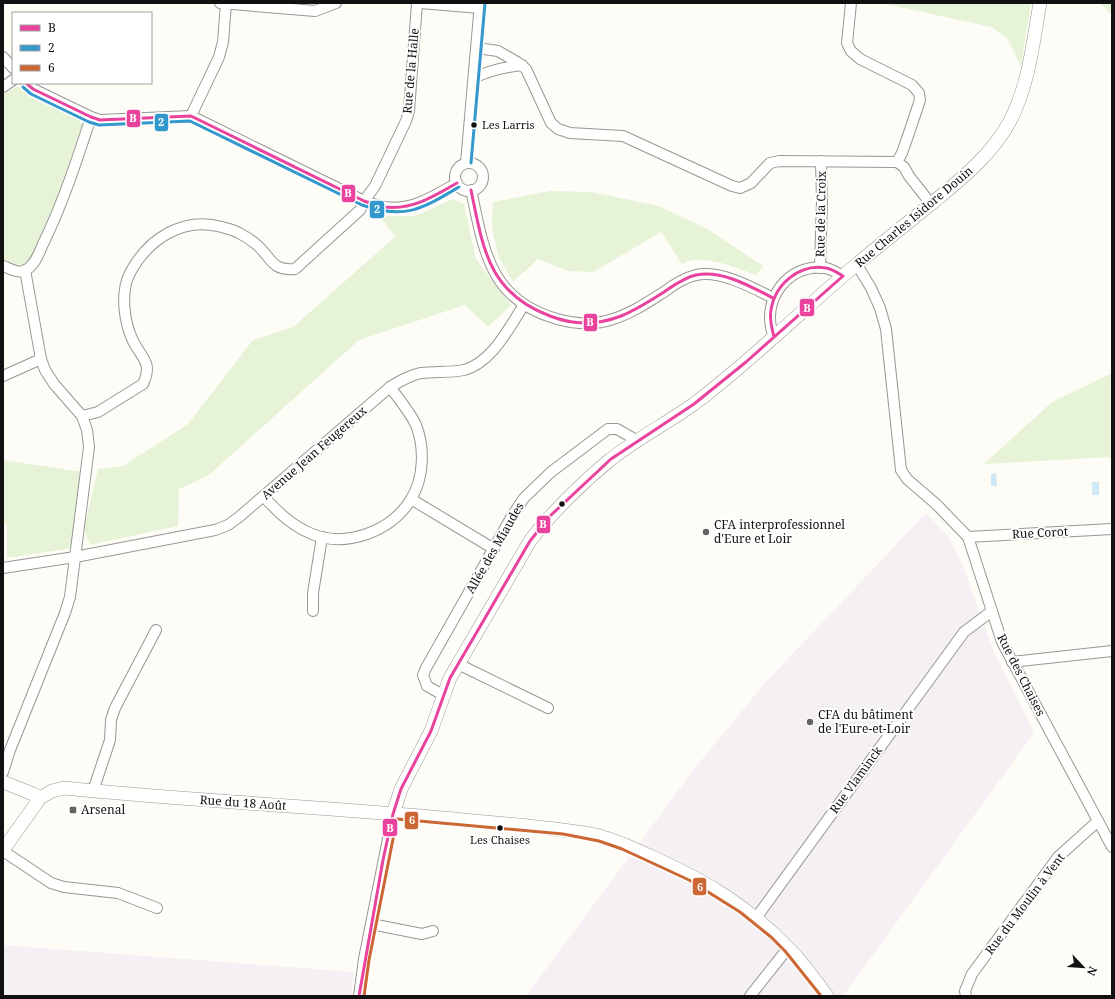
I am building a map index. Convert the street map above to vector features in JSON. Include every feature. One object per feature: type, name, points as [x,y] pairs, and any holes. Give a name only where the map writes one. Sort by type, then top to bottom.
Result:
[{"type":"street","points":[[220,3],[315,11],[336,3]]},
{"type":"street","points":[[191,116],[219,57],[223,42],[226,3]]},
{"type":"street","name":"Rue de la Halle","points":[[82,416],[98,412],[143,384],[146,378],[148,370],[146,361],[133,341],[125,318],[124,297],[129,275],[140,257],[156,240],[172,230],[192,225],[214,225],[237,231],[257,245],[274,264],[285,270],[295,269],[360,210],[364,201],[375,186],[406,121],[409,111],[417,3]]},
{"type":"street","points":[[420,3],[480,5],[466,163]]},
{"type":"street","points":[[851,3],[847,43],[851,51],[860,59],[912,85],[919,93],[920,100],[914,120],[897,162]]},
{"type":"street","name":"Rue Charles Isidore Douin","points":[[393,814],[401,789],[431,731],[450,678],[530,541],[542,525],[583,484],[611,459],[694,404],[774,337],[843,276],[969,173],[992,148],[1009,123],[1019,102],[1027,78],[1040,3]]},
{"type":"street","points":[[476,48],[498,51],[522,65],[526,69],[551,124],[558,129],[570,133],[623,136],[732,186],[740,188],[751,183],[770,163],[776,161],[821,160],[897,162],[904,167],[909,176],[931,204]]},
{"type":"street","points":[[3,57],[12,67]]},
{"type":"street","points":[[474,78],[486,72],[506,66],[522,65]]},
{"type":"street","points":[[3,87],[12,81]]},
{"type":"street","points":[[27,84],[33,89],[100,120],[191,116],[364,201],[386,207],[411,206],[429,200],[457,183]]},
{"type":"street","points":[[3,266],[18,272],[31,266],[50,231],[63,200],[91,117]]},
{"type":"street","name":"Rue de la Croix","points":[[820,268],[822,200],[821,160]]},
{"type":"street","points":[[466,163],[470,163],[478,167],[482,174],[481,183],[475,189],[463,189],[457,183],[456,171],[459,167],[466,163]]},
{"type":"street","points":[[470,190],[481,240],[492,270],[505,289],[524,305],[543,315],[566,322],[588,324],[613,320],[640,307],[676,284],[696,275],[715,275],[736,281],[773,298]]},
{"type":"street","name":"Rue des Chaises","points":[[857,265],[871,288],[880,308],[886,329],[901,470],[905,476],[968,538],[1002,642],[1112,847]]},
{"type":"street","points":[[774,337],[770,327],[770,314],[773,298],[782,285],[795,274],[820,268],[833,270],[843,276]]},
{"type":"street","points":[[3,772],[10,750],[70,597],[88,447],[87,430],[82,416],[54,384],[45,370],[41,359],[25,270]]},
{"type":"street","name":"Avenue Jean Feugereux","points":[[3,568],[75,557],[215,530],[228,525],[264,496],[390,387],[404,379],[421,373],[464,370],[475,365],[488,355],[524,305]]},
{"type":"street","points":[[3,376],[41,359]]},
{"type":"street","points":[[264,496],[281,514],[298,528],[322,537],[342,539],[375,531],[390,522],[402,511],[411,499],[417,487],[421,471],[422,455],[416,425],[390,387]]},
{"type":"street","name":"Allée des Miaudes","points":[[443,695],[427,686],[423,675],[512,516],[529,493],[551,472],[608,429],[617,429],[638,442]]},
{"type":"street","points":[[411,499],[494,549]]},
{"type":"street","name":"Rue Corot","points":[[968,538],[1112,529]]},
{"type":"street","points":[[313,611],[313,593],[322,537]]},
{"type":"street","name":"Rue Vlaminck","points":[[756,918],[964,632],[992,611]]},
{"type":"street","points":[[93,791],[94,782],[110,740],[111,720],[115,708],[156,630]]},
{"type":"street","points":[[1012,662],[1112,651]]},
{"type":"street","points":[[458,664],[548,708]]},
{"type":"street","points":[[3,782],[40,798],[3,850],[51,883],[64,888],[118,893],[157,908]]},
{"type":"street","name":"Rue du 18 Août","points":[[40,798],[52,791],[64,788],[156,797],[393,814],[549,828],[591,834],[606,838],[684,871],[737,903],[756,918],[788,948],[805,967],[827,996]]},
{"type":"street","points":[[359,996],[371,924],[393,814]]},
{"type":"street","name":"Rue du Moulin à Vent","points":[[966,996],[964,991],[972,974],[1053,863],[1098,821]]},
{"type":"street","points":[[371,924],[432,935]]},
{"type":"street","points":[[750,996],[788,948]]},
{"type":"shaded area","points":[[926,513],[947,535],[955,549],[963,566],[992,647],[1034,733],[843,996],[526,996],[695,768],[765,683]]},
{"type":"shaded area","points":[[3,945],[354,972],[351,996],[3,996]]},
{"type":"green space","points":[[881,3],[1031,3],[1021,66],[1007,38],[991,27]]},
{"type":"green space","points":[[1100,3],[1112,3],[1112,15]]},
{"type":"green space","points":[[18,86],[28,95],[78,116],[82,126],[59,194],[28,262],[17,266],[3,260],[3,94]]},
{"type":"green space","points":[[550,191],[591,192],[659,206],[709,230],[763,266],[756,275],[729,265],[709,260],[690,261],[682,264],[661,232],[593,272],[568,271],[538,259],[513,282],[498,256],[492,226],[493,202]]},
{"type":"green space","points":[[453,199],[464,204],[476,259],[511,305],[488,327],[465,305],[359,340],[209,475],[179,489],[178,526],[90,545],[84,529],[98,469],[123,466],[188,424],[253,340],[293,327],[395,237],[380,216],[415,216]]},
{"type":"green space","points":[[1112,373],[1112,457],[984,464],[1052,402]]},
{"type":"green space","points":[[3,460],[82,472],[73,548],[7,558],[7,525],[3,521]]},
{"type":"water","points":[[996,473],[997,486],[991,486],[991,474]]},
{"type":"water","points":[[1092,482],[1099,482],[1099,495],[1092,495]]},
{"type":"transit line","name":"2","points":[[471,163],[485,3]]},
{"type":"transit line","name":"B","points":[[27,84],[33,89],[100,120],[191,116],[364,201],[382,207],[395,207],[414,204],[432,197],[457,183]]},
{"type":"transit line","name":"2","points":[[23,87],[31,94],[89,122],[99,125],[190,121],[362,205],[390,212],[413,210],[434,201],[459,187]]},
{"type":"transit line","name":"B","points":[[471,190],[485,249],[492,266],[501,281],[513,295],[529,306],[550,316],[568,321],[586,323],[612,319],[627,314],[691,276],[706,274],[736,280],[773,298]]},
{"type":"transit line","name":"B","points":[[359,996],[383,860],[393,814],[401,789],[431,731],[450,678],[530,541],[550,516],[611,459],[694,404],[746,362],[843,276],[835,271],[816,267],[798,272],[790,277],[783,284],[773,301],[770,317],[774,337]]},
{"type":"transit line","name":"6","points":[[364,996],[369,960],[397,819],[563,834],[599,841],[622,849],[689,880],[740,912],[771,937],[785,951],[821,996]]},
{"type":"place","name":"Les Larris","points":[[474,125]]},
{"type":"place","name":"CFA interprofessionnel d'Eure et Loir","points":[[706,532]]},
{"type":"place","name":"CFA du bâtiment de l'Eure-et-Loir","points":[[810,722]]},
{"type":"place","name":"Arsenal","points":[[73,810]]},
{"type":"place","name":"Les Chaises","points":[[500,828]]}]
